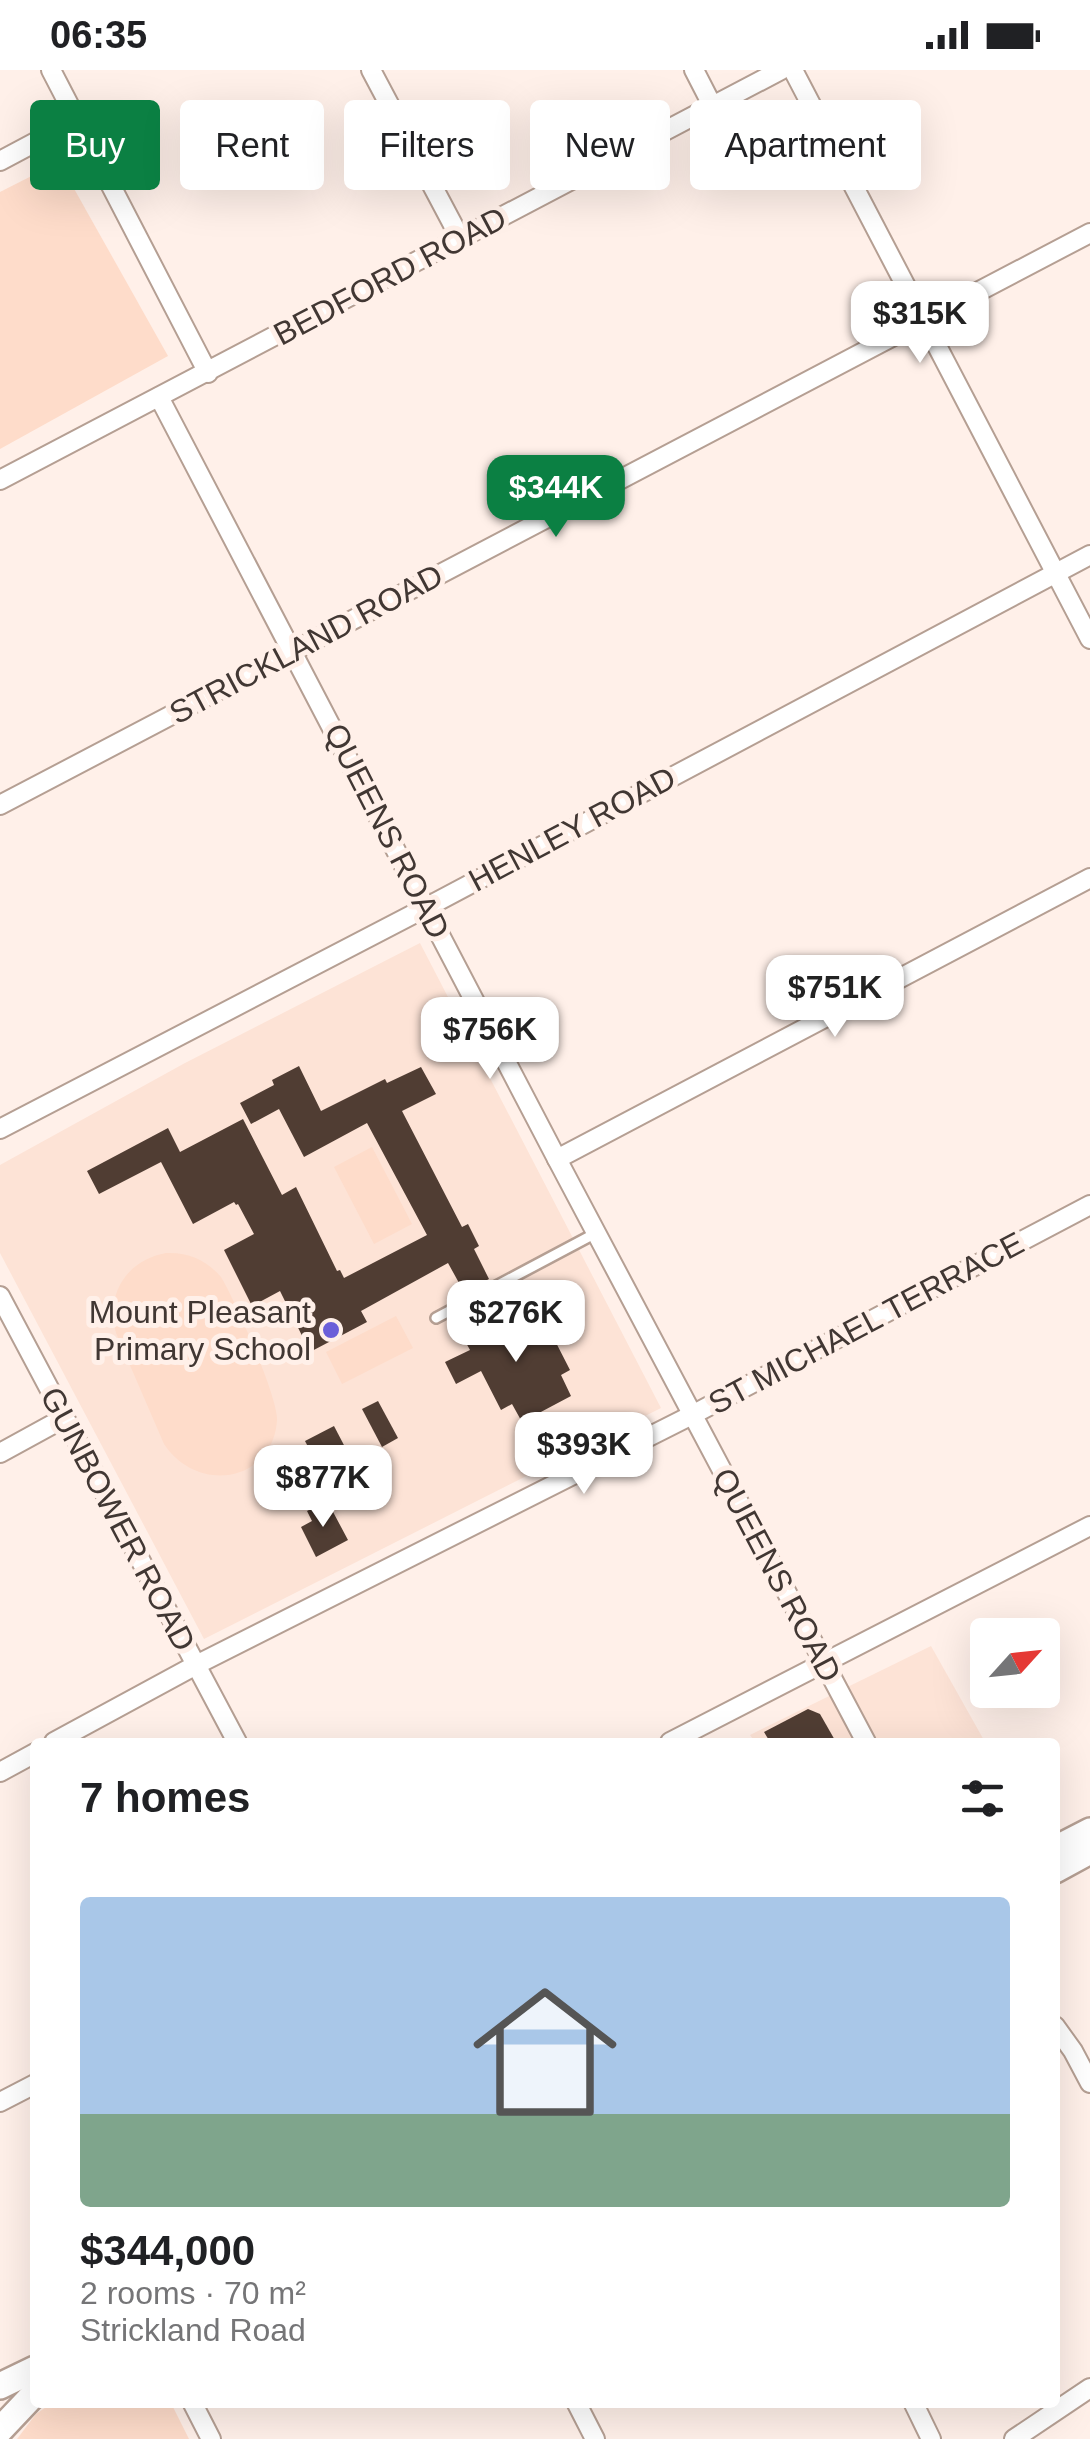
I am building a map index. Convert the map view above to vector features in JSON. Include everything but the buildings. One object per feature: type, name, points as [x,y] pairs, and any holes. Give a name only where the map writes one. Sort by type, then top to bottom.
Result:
[{"type":"main road","points":[[1060,1856],[1090,1831]]},
{"type":"main road","points":[[1060,1857],[1090,1851]]},
{"type":"main road","points":[[0,2386],[30,2371]]},
{"type":"main road","points":[[0,2430],[30,2398]]},
{"type":"street","points":[[51,70],[67,100]]},
{"type":"street","points":[[371,70],[460,238]]},
{"type":"street","points":[[694,70],[709,100]]},
{"type":"street","name":"BEDFORD ROAD","points":[[722,100],[780,70]]},
{"type":"street","points":[[793,70],[1090,639]]},
{"type":"street","name":"BEDFORD ROAD","points":[[0,480],[690,117]]},
{"type":"street","points":[[0,160],[30,144]]},
{"type":"street","points":[[113,190],[208,373]]},
{"type":"street","name":"STRICKLAND ROAD","points":[[0,805],[1090,233]]},
{"type":"street","name":"QUEENS ROAD","points":[[159,397],[864,1738]]},
{"type":"street","name":"HENLEY ROAD","points":[[0,1129],[1090,555]]},
{"type":"street","points":[[557,1159],[1090,878]]},
{"type":"street","name":"ST MICHAEL TERRACE","points":[[61,1738],[196,1665],[692,1415],[1090,1204]]},
{"type":"street","name":"GUNBOWER ROAD","points":[[0,1296],[235,1738]]},
{"type":"street","points":[[0,1452],[64,1418]]},
{"type":"street","points":[[678,1738],[1090,1526]]},
{"type":"street","points":[[0,1772],[30,1756]]},
{"type":"street","points":[[1060,2033],[1090,2083]]},
{"type":"street","points":[[0,2102],[30,2087]]},
{"type":"street","points":[[1014,2439],[1090,2388]]},
{"type":"street","points":[[195,2408],[211,2439]]},
{"type":"street","points":[[579,2408],[595,2439]]},
{"type":"street","points":[[916,2408],[932,2439]]},
{"type":"lane","points":[[436,1318],[596,1233]]},
{"type":"shaded area","points":[[30,177],[30,190],[75,190],[168,356],[0,449],[0,192]]},
{"type":"shaded area","name":"Mount Pleasant Primary School","points":[[420,943],[661,1408],[204,1639],[0,1253],[0,1165],[185,1063]]},
{"type":"shaded area","points":[[372,1147],[412,1224],[374,1244],[334,1167]]},
{"type":"shaded area","points":[[166,1253],[196,1258],[221,1277],[264,1371],[276,1409],[272,1442],[262,1458],[231,1475],[195,1470],[178,1460],[164,1444],[116,1333],[114,1305],[122,1281],[140,1263]]},
{"type":"shaded area","points":[[396,1316],[413,1348],[342,1384],[326,1352]]},
{"type":"shaded area","points":[[931,1646],[983,1738],[752,1738],[750,1735]]},
{"type":"shaded area","points":[[45,2408],[174,2408],[189,2439],[17,2439]]},
{"type":"place","name":"Mount Pleasant Primary School","points":[[331,1330]]}]
